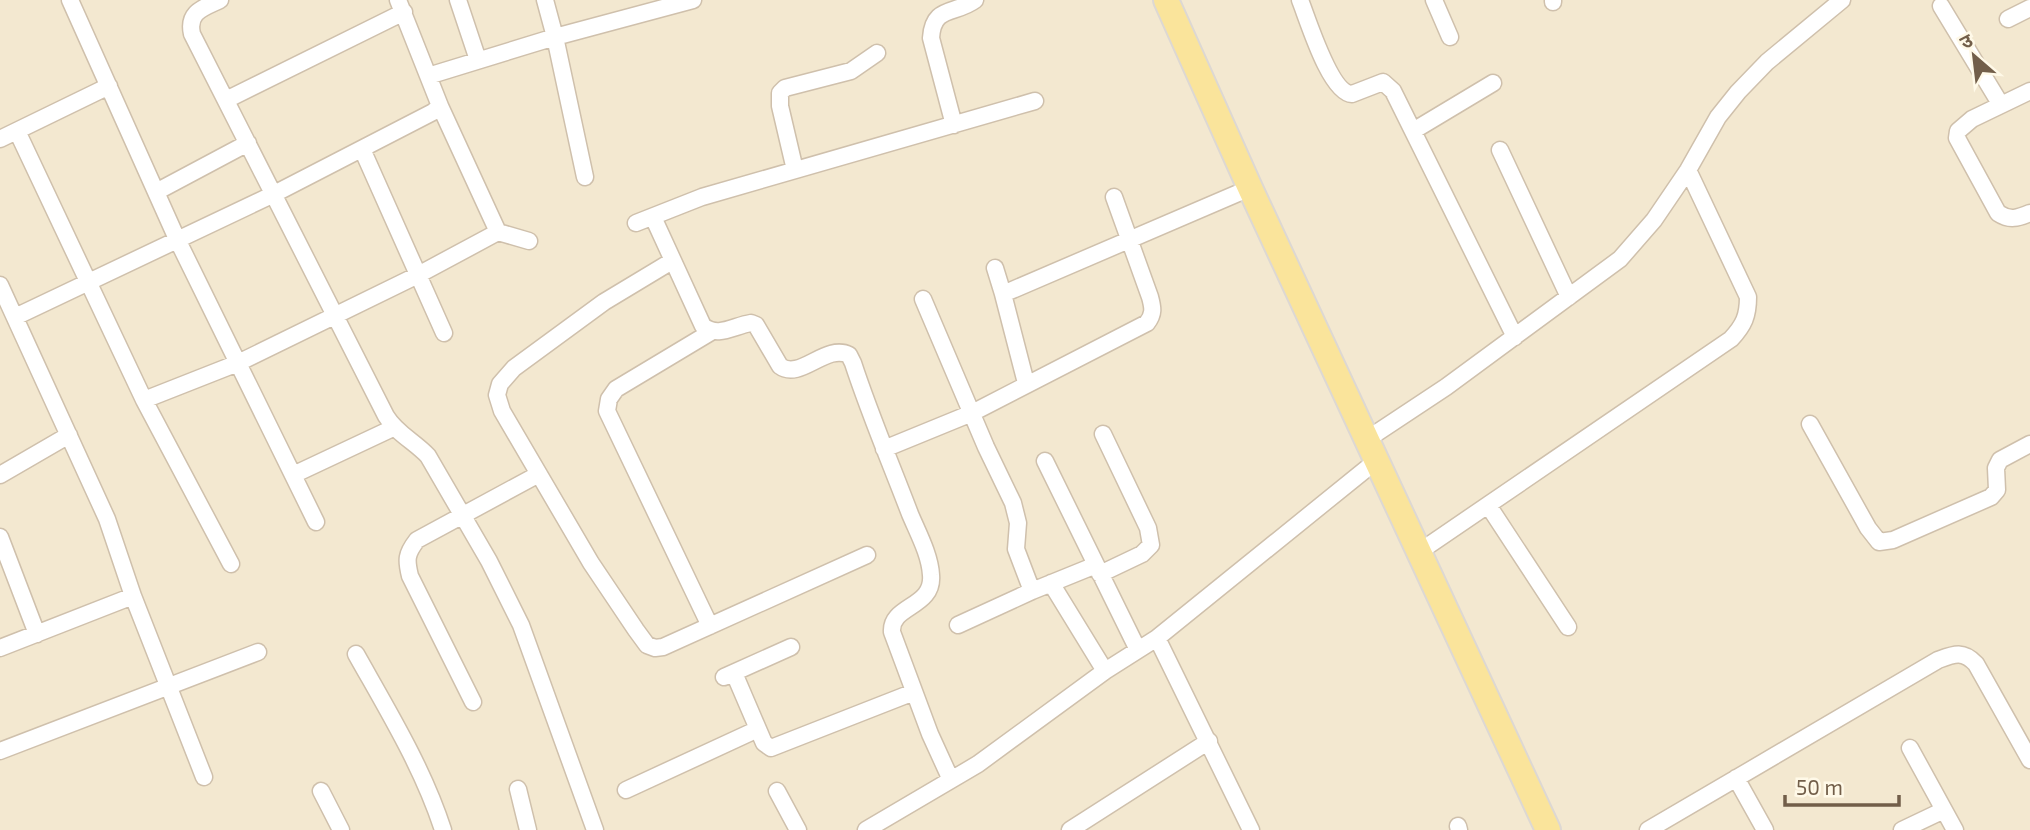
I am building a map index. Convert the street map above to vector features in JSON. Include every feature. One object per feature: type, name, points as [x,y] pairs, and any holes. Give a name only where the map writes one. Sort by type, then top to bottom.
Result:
[{"type":"main road","points":[[1168,1],[1250,188],[1548,830]]},
{"type":"street","points":[[70,0],[177,239],[316,522]]},
{"type":"street","points":[[219,0],[198,10],[190,25],[334,316],[393,428],[428,456],[489,561],[520,625],[595,830]]},
{"type":"street","points":[[458,0],[478,60]]},
{"type":"street","points":[[545,0],[585,177]]},
{"type":"street","points":[[428,76],[658,5],[693,0]]},
{"type":"street","points":[[954,125],[931,38],[932,25],[939,15],[975,0]]},
{"type":"street","points":[[1300,0],[1327,67],[1338,86],[1347,94],[1352,94],[1383,82],[1393,91],[1515,337]]},
{"type":"street","points":[[1434,0],[1450,37]]},
{"type":"street","points":[[867,830],[978,764],[1105,671],[1157,638],[1446,387],[1620,258],[1654,220],[1688,170],[1718,117],[1738,92],[1767,62],[1842,0]]},
{"type":"street","points":[[226,100],[401,6],[440,106],[498,232]]},
{"type":"street","points":[[1941,6],[2001,105]]},
{"type":"street","points":[[2008,19],[2030,8]]},
{"type":"street","points":[[795,170],[780,93],[785,88],[851,71],[877,53]]},
{"type":"street","points":[[1413,131],[1493,83]]},
{"type":"street","points":[[0,139],[108,86]]},
{"type":"street","points":[[2030,91],[1962,125],[1957,138],[1960,148],[1998,213],[2006,218],[2017,218],[2030,213]]},
{"type":"street","points":[[636,223],[702,197],[1035,101]]},
{"type":"street","points":[[15,317],[274,194],[426,117],[440,106]]},
{"type":"street","points":[[17,131],[144,400],[231,564]]},
{"type":"street","points":[[156,192],[248,143]]},
{"type":"street","points":[[362,149],[444,333]]},
{"type":"street","points":[[1500,150],[1569,297]]},
{"type":"street","points":[[1419,552],[1731,339],[1742,328],[1748,314],[1748,297],[1688,170]]},
{"type":"street","points":[[1003,294],[1250,188]]},
{"type":"street","points":[[884,449],[972,413],[1147,323],[1152,317],[1150,297],[1114,197]]},
{"type":"street","points":[[653,217],[703,326],[711,332],[718,333],[751,323],[785,370],[793,370],[835,352],[849,355],[931,575],[931,586],[925,597],[896,616],[892,623],[892,632],[930,734],[951,780]]},
{"type":"street","points":[[144,400],[238,363],[418,275],[498,232],[529,241]]},
{"type":"street","points":[[672,261],[604,303],[514,368],[500,384],[497,395],[502,411],[591,563],[647,645],[655,648],[663,647],[867,555]]},
{"type":"street","points":[[995,268],[1026,383]]},
{"type":"street","points":[[0,285],[107,519],[133,596],[204,777]]},
{"type":"street","points":[[923,299],[1013,503],[1018,523],[1016,549],[1032,591]]},
{"type":"street","points":[[710,626],[607,411],[609,399],[616,389],[711,332]]},
{"type":"street","points":[[1810,424],[1868,528],[1879,542],[1893,540],[1991,497],[1997,490],[1996,468],[2000,460],[2030,444]]},
{"type":"street","points":[[293,475],[393,428]]},
{"type":"street","points":[[958,625],[1051,583],[1142,554],[1151,545],[1148,528],[1103,434]]},
{"type":"street","points":[[0,475],[69,435]]},
{"type":"street","points":[[1045,461],[1138,650]]},
{"type":"street","points":[[473,702],[410,576],[406,559],[409,550],[418,540],[539,474]]},
{"type":"street","points":[[1488,505],[1567,627]]},
{"type":"street","points":[[0,537],[37,634]]},
{"type":"street","points":[[1051,583],[1105,671]]},
{"type":"street","points":[[0,648],[133,596]]},
{"type":"street","points":[[1157,638],[1209,741],[1249,829]]},
{"type":"street","points":[[791,647],[729,675],[764,743],[771,748],[914,692]]},
{"type":"street","points":[[0,751],[258,652]]},
{"type":"street","points":[[1648,830],[1937,660],[1961,653],[1969,656],[1984,674],[2030,760]]},
{"type":"street","points":[[356,654],[415,761],[443,830]]},
{"type":"street","points":[[626,790],[758,729]]},
{"type":"street","points":[[1070,830],[1209,741]]},
{"type":"street","points":[[1910,748],[1955,830]]},
{"type":"street","points":[[1736,778],[1765,830]]},
{"type":"street","points":[[518,789],[528,830]]},
{"type":"street","points":[[321,791],[341,830]]},
{"type":"street","points":[[777,791],[798,830]]},
{"type":"street","points":[[1902,830],[1944,810]]},
{"type":"shaded area","points":[[0,0],[2030,0],[2030,830],[0,830]]}]
